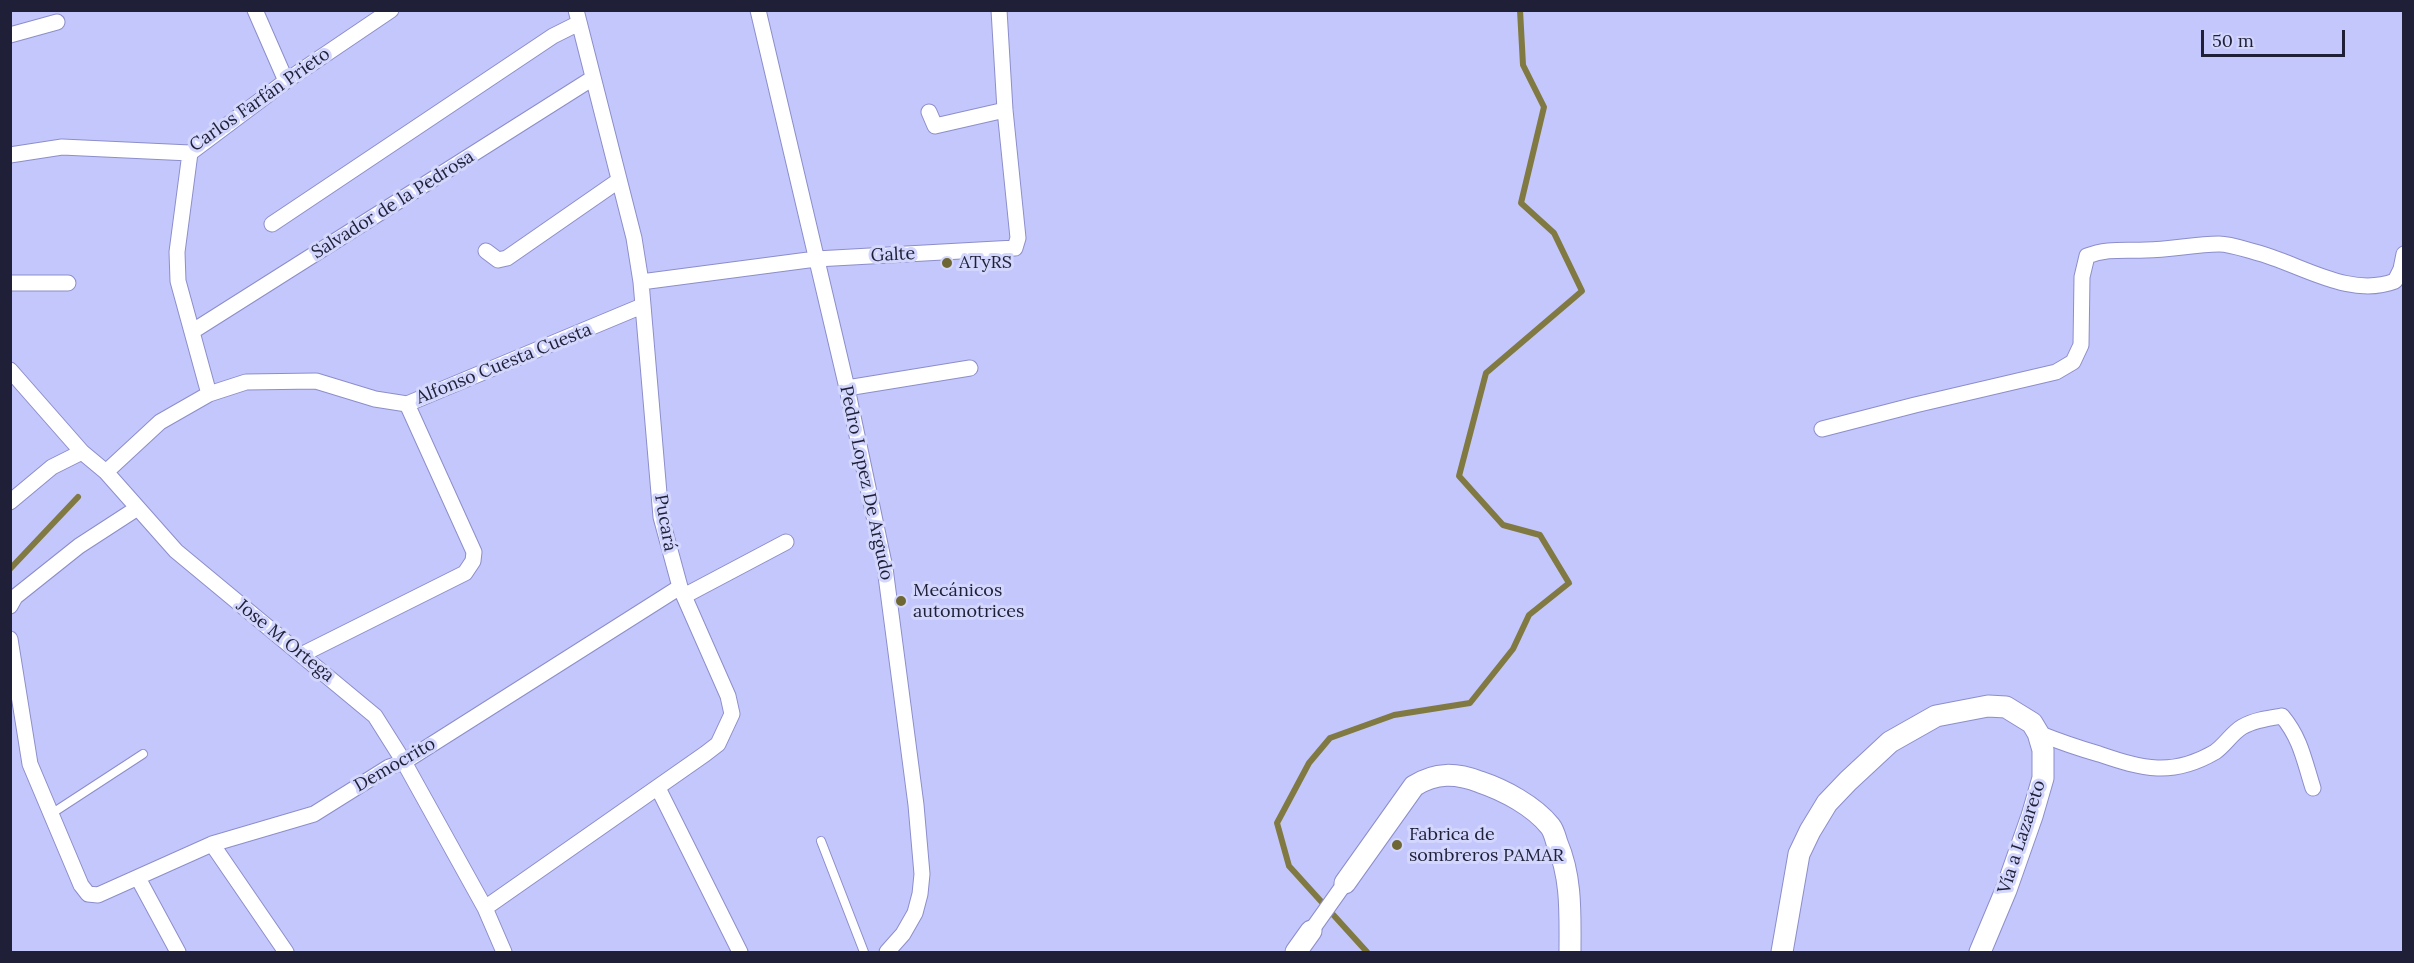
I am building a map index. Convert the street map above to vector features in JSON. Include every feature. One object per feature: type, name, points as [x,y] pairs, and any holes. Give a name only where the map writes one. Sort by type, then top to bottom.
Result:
[{"type":"street","points":[[255,10],[286,81]]},
{"type":"street","name":"Carlos Farfán Prieto","points":[[10,155],[62,147],[190,153],[286,81],[391,10]]},
{"type":"street","name":"Pedro Lopez De Argudo","points":[[758,10],[847,388],[885,568],[916,805],[922,874],[921,894],[915,913],[903,934],[887,952]]},
{"type":"street","name":"Galte","points":[[641,282],[816,259],[1015,248],[1018,237],[1005,110],[999,10]]},
{"type":"street","points":[[272,224],[578,17]]},
{"type":"street","name":"Pucará","points":[[484,908],[718,744],[732,714],[728,696],[682,591],[661,517],[641,282],[634,238],[578,17]]},
{"type":"street","points":[[10,34],[57,21]]},
{"type":"street","name":"Salvador de la Pedrosa","points":[[193,331],[593,78]]},
{"type":"street","points":[[929,112],[934,126],[1005,110]]},
{"type":"street","points":[[190,153],[177,252],[178,280],[209,394]]},
{"type":"street","points":[[486,251],[498,260],[507,258],[618,181]]},
{"type":"street","points":[[1822,429],[2056,372],[2073,362],[2081,345],[2082,278],[2087,256],[2102,250],[2146,250],[2221,244],[2258,252],[2342,282],[2374,286],[2382,286],[2395,281],[2401,268],[2403,254]]},
{"type":"street","points":[[10,284],[68,283]]},
{"type":"street","name":"Alfonso Cuesta Cuesta","points":[[106,472],[160,422],[209,394],[246,382],[316,381],[375,399],[407,404],[642,306]]},
{"type":"street","points":[[847,388],[970,368]]},
{"type":"street","name":"Jose M Ortega","points":[[10,370],[82,452],[106,472],[136,509],[176,551],[375,716],[404,762],[484,908],[504,952]]},
{"type":"street","points":[[10,390],[29,393]]},
{"type":"street","points":[[303,654],[465,573],[472,561],[474,552],[407,404]]},
{"type":"street","points":[[10,502],[52,467],[82,452]]},
{"type":"street","points":[[10,606],[15,597],[79,546],[136,509]]},
{"type":"street","name":"Democrito","points":[[51,814],[81,885],[88,894],[98,895],[212,844],[314,814],[389,767],[404,762],[682,591],[786,542]]},
{"type":"street","points":[[10,639],[30,764],[51,814]]},
{"type":"street","points":[[1782,952],[1799,854],[1827,803],[1876,753],[1890,742],[1936,716],[1988,706],[2006,707],[2032,723],[2038,732],[2070,746],[2140,768],[2161,769],[2179,767],[2205,758],[2224,746],[2241,728],[2265,718],[2282,716],[2298,740],[2313,788]]},
{"type":"street","name":"Vía a Lazareto","points":[[1980,952],[2006,890],[2043,778],[2043,750],[2038,732]]},
{"type":"street","points":[[1296,952],[1414,786],[1427,778],[1441,775],[1464,776],[1492,786],[1523,804],[1552,828],[1564,859],[1567,878],[1570,952]]},
{"type":"street","points":[[658,788],[740,952]]},
{"type":"street","points":[[212,844],[286,952]]},
{"type":"street","points":[[138,878],[178,952]]},
{"type":"lane","points":[[51,814],[143,754]]},
{"type":"lane","points":[[821,841],[864,952]]},
{"type":"waterway","points":[[1367,952],[1289,866],[1277,823],[1309,763],[1330,738],[1394,715],[1470,703],[1513,649],[1529,615],[1569,583],[1540,535],[1503,525],[1459,476],[1486,373],[1582,291],[1554,233],[1521,203],[1544,107],[1523,65],[1520,10]]},
{"type":"waterway","points":[[10,569],[78,497]]},
{"type":"place","name":"ATyRS","points":[[947,263]]},
{"type":"place","name":"Mecánicos automotrices","points":[[901,601]]},
{"type":"place","name":"Fabrica de sombreros PAMAR","points":[[1397,845]]}]
